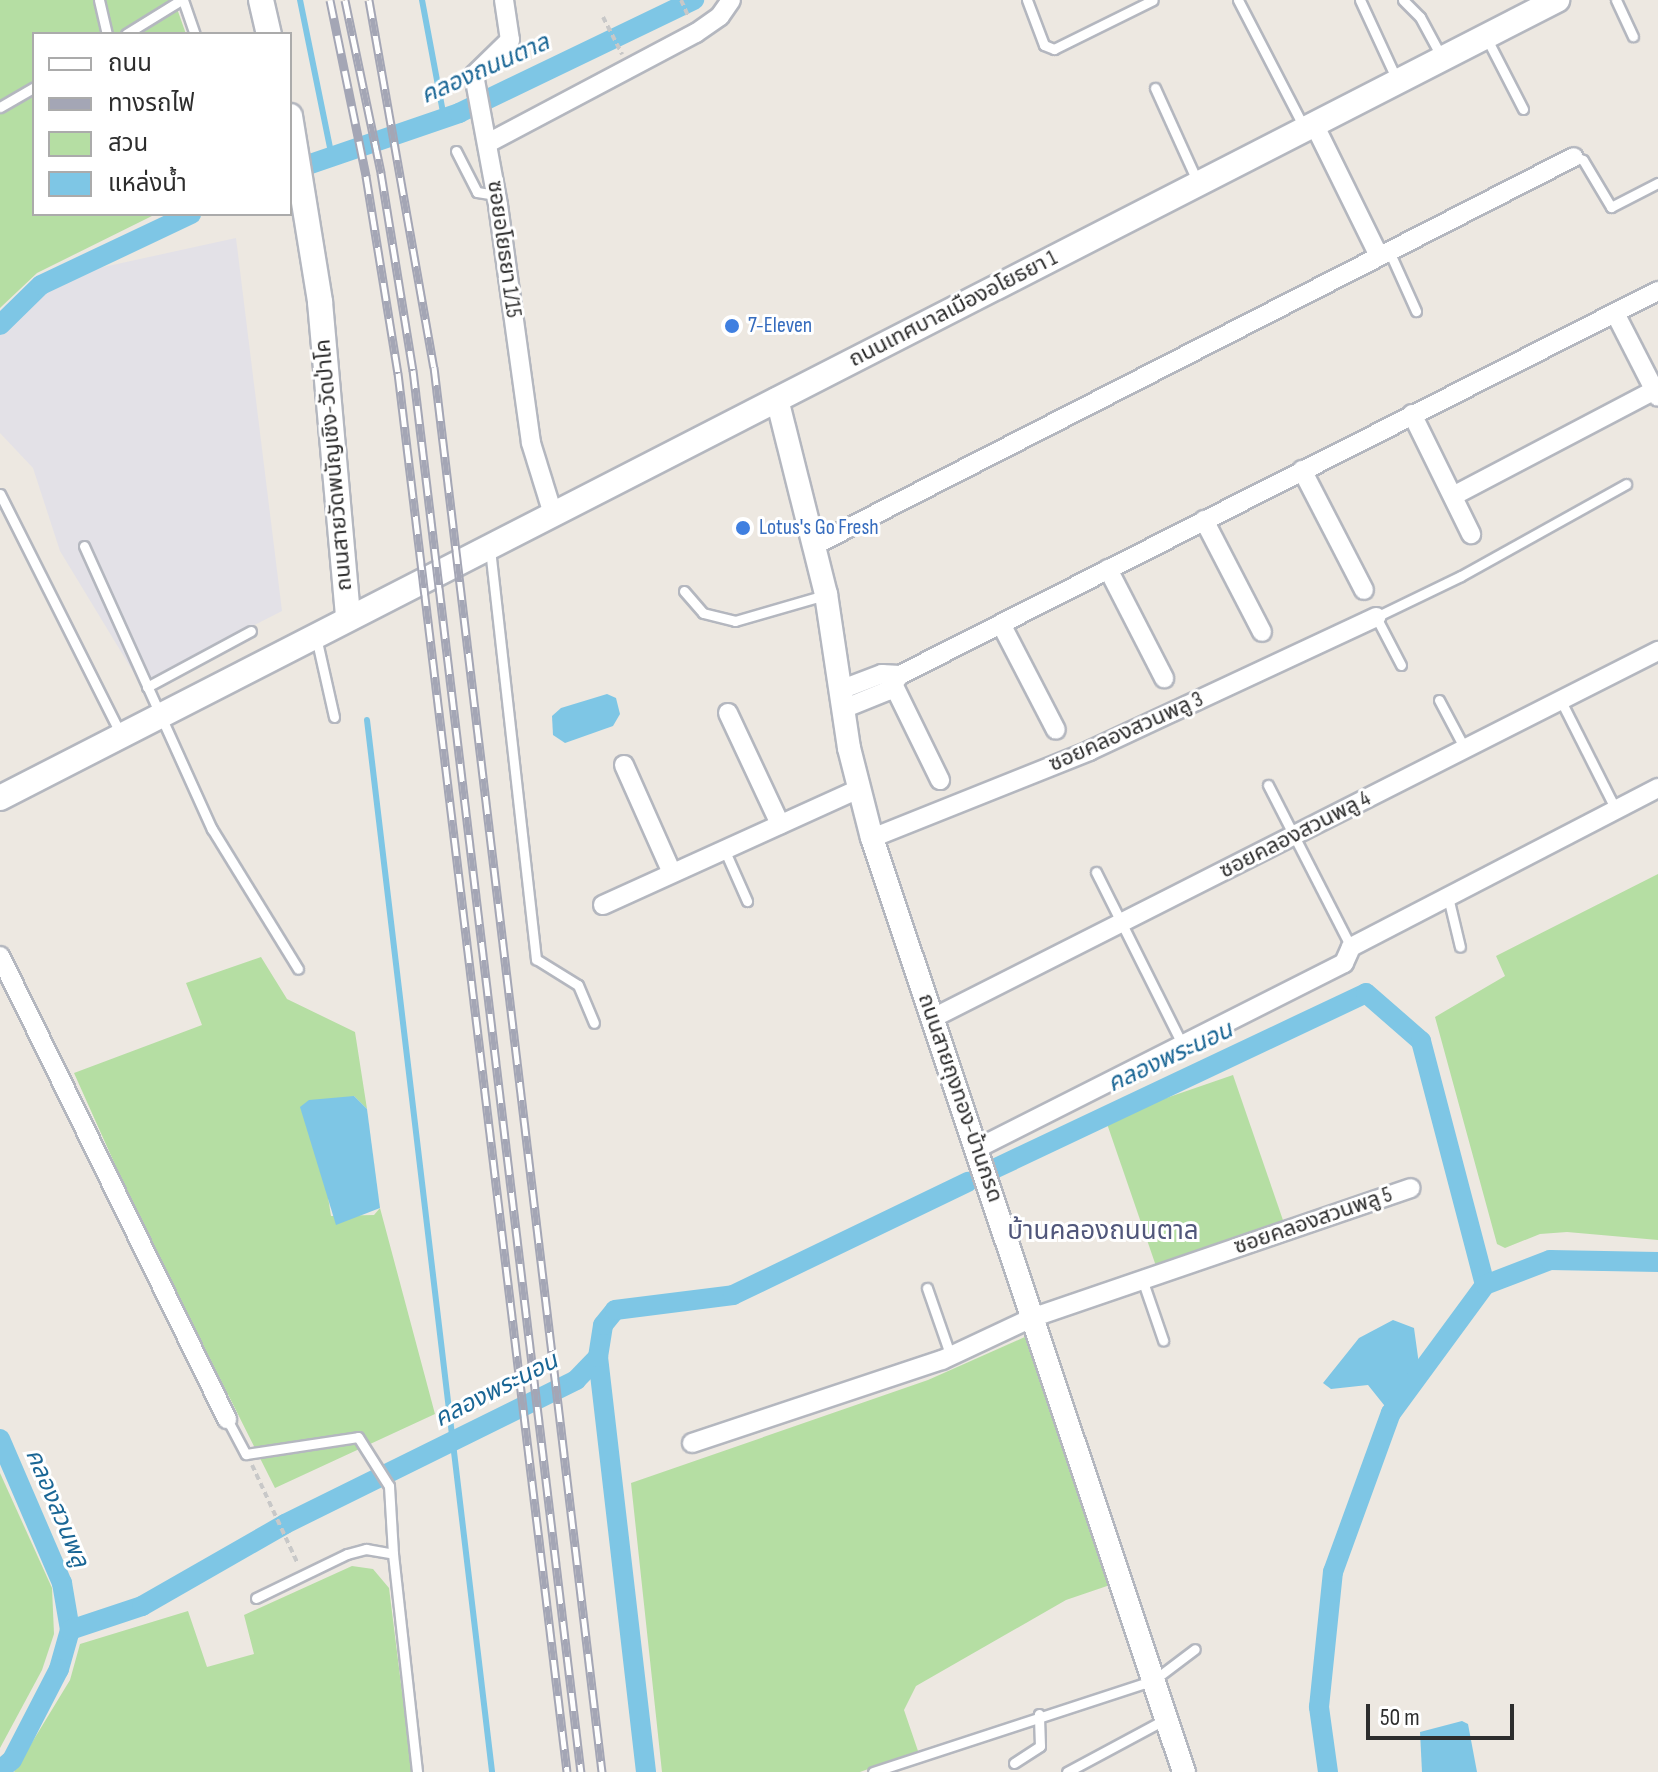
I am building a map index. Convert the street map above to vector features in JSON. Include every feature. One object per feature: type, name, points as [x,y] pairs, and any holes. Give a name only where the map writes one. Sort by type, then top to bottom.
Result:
[{"type":"main road","points":[[261,0],[269,32]]},
{"type":"main road","name":"ถนนเทศบาลเมืองอโยธยา 1","points":[[348,617],[1557,0]]},
{"type":"main road","name":"ถนนสายวัดพนัญเชิง-วัดป่าโค","points":[[0,798],[348,617],[307,203],[292,126]]},
{"type":"street","name":"ซอยอโยธยา 1/15","points":[[504,0],[510,40],[474,75],[496,195],[531,443],[553,514]]},
{"type":"street","points":[[486,134],[696,33],[720,16],[731,0]]},
{"type":"street","points":[[1310,127],[1384,254]]},
{"type":"street","points":[[815,545],[1574,157]]},
{"type":"street","points":[[842,699],[889,682],[1658,291]]},
{"type":"street","points":[[1453,496],[1656,394],[1615,313]]},
{"type":"street","name":"ถนนสายถุงทอง-บ้านกรด","points":[[777,399],[826,594],[842,699],[872,838],[1184,1772]]},
{"type":"street","points":[[1412,414],[1471,534]]},
{"type":"street","points":[[1302,470],[1364,590]]},
{"type":"street","points":[[1204,520],[1262,632]]},
{"type":"street","points":[[1108,569],[1164,678]]},
{"type":"street","name":"ซอยคลองสวนพลู 3","points":[[872,838],[1089,751],[1376,617]]},
{"type":"street","points":[[1001,624],[1056,730]]},
{"type":"street","name":"ซอยคลองสวนพลู 4","points":[[933,1018],[1658,651]]},
{"type":"street","points":[[889,682],[940,780]]},
{"type":"street","points":[[728,713],[780,824]]},
{"type":"street","points":[[624,765],[672,873]]},
{"type":"street","points":[[978,1148],[1344,963],[1351,947],[1658,788]]},
{"type":"street","points":[[603,905],[859,789]]},
{"type":"street","points":[[0,956],[227,1419]]},
{"type":"street","name":"ซอยคลองสวนพลู 5","points":[[692,1443],[950,1354],[1034,1317],[1411,1188]]},
{"type":"lane","points":[[99,0],[107,32]]},
{"type":"lane","points":[[129,32],[182,0],[194,32]]},
{"type":"lane","points":[[1027,0],[1044,45],[1054,49],[1153,0]]},
{"type":"lane","points":[[1238,0],[1310,127]]},
{"type":"lane","points":[[1360,0],[1398,82]]},
{"type":"lane","points":[[1403,0],[1420,17],[1442,59]]},
{"type":"lane","points":[[1616,0],[1633,36]]},
{"type":"lane","points":[[1486,37],[1523,109]]},
{"type":"lane","points":[[0,107],[32,88]]},
{"type":"lane","points":[[1155,88],[1198,183]]},
{"type":"lane","points":[[456,151],[477,192],[496,195]]},
{"type":"lane","points":[[1574,157],[1583,160],[1611,207],[1658,183]]},
{"type":"lane","points":[[1384,254],[1416,311]]},
{"type":"lane","points":[[1401,665],[1376,617],[1461,576],[1626,484]]},
{"type":"lane","points":[[0,494],[121,735]]},
{"type":"lane","points":[[84,546],[225,854],[298,969]]},
{"type":"lane","points":[[489,546],[536,959],[578,985],[594,1023]]},
{"type":"lane","points":[[684,591],[703,613],[735,621],[826,594]]},
{"type":"lane","points":[[147,687],[251,631]]},
{"type":"lane","points":[[315,634],[334,717]]},
{"type":"lane","points":[[1439,700],[1465,749]]},
{"type":"lane","points":[[1561,701],[1616,810]]},
{"type":"lane","points":[[1268,785],[1351,947]]},
{"type":"lane","points":[[724,849],[747,901]]},
{"type":"lane","points":[[1096,872],[1182,1045]]},
{"type":"lane","points":[[1448,897],[1460,947]]},
{"type":"lane","points":[[1142,1279],[1163,1340]]},
{"type":"lane","points":[[927,1288],[950,1354]]},
{"type":"lane","points":[[227,1419],[246,1454],[358,1437],[372,1453],[389,1486],[393,1554],[417,1772]]},
{"type":"lane","points":[[256,1598],[347,1554],[366,1549],[393,1554]]},
{"type":"lane","points":[[873,1772],[1039,1714],[1154,1680],[1195,1649]]},
{"type":"lane","points":[[1014,1763],[1040,1746],[1039,1714]]},
{"type":"lane","points":[[1067,1772],[1166,1719]]},
{"type":"path","points":[[681,0],[692,26]]},
{"type":"path","points":[[603,17],[624,59]]},
{"type":"path","points":[[246,1454],[298,1563]]},
{"type":"shaded area","points":[[236,238],[282,611],[140,683],[60,551],[33,468],[0,433],[0,335],[44,292],[85,271]]},
{"type":"green space","points":[[0,0],[174,0],[185,32],[32,32],[32,216],[152,216],[37,273],[0,308]]},
{"type":"green space","points":[[1658,874],[1658,1240],[1567,1232],[1540,1234],[1505,1248],[1497,1244],[1435,1017],[1505,976],[1496,956]]},
{"type":"green space","points":[[261,957],[287,999],[355,1032],[367,1109],[354,1096],[325,1178],[331,1216],[374,1215],[380,1208],[435,1414],[275,1488],[134,1207],[74,1073],[202,1025],[186,983]]},
{"type":"green space","points":[[1233,1075],[1284,1223],[1156,1266],[1105,1119]]},
{"type":"green space","points":[[1027,1336],[1110,1585],[1066,1600],[916,1686],[904,1710],[918,1751],[860,1772],[662,1772],[631,1483],[928,1380]]},
{"type":"green space","points":[[0,1473],[52,1588],[54,1634],[42,1670],[0,1748]]},
{"type":"green space","points":[[352,1566],[373,1569],[389,1588],[412,1772],[14,1772],[70,1680],[80,1644],[188,1611],[207,1667],[254,1654],[244,1615]]},
{"type":"water","points":[[607,694],[616,698],[620,714],[613,726],[565,743],[553,735],[552,716],[561,708]]},
{"type":"water","points":[[354,1096],[367,1109],[380,1208],[336,1225],[300,1107],[309,1100]]},
{"type":"water","points":[[1393,1320],[1414,1328],[1422,1386],[1401,1410],[1388,1410],[1368,1385],[1331,1389],[1323,1383],[1359,1338]]},
{"type":"water","points":[[1462,1721],[1468,1724],[1477,1772],[1422,1772],[1420,1732]]},
{"type":"waterway","points":[[300,0],[332,157]]},
{"type":"waterway","points":[[422,0],[444,118]]},
{"type":"waterway","name":"คลองถนนตาล","points":[[292,170],[459,113],[694,0]]},
{"type":"waterway","name":"คลองถนนตาล","points":[[0,325],[41,285],[187,216]]},
{"type":"waterway","points":[[367,720],[492,1772]]},
{"type":"waterway","name":"คลองพระนอน","points":[[996,1168],[1366,993],[1421,1041],[1485,1285]]},
{"type":"waterway","name":"คลองพระนอน","points":[[70,1630],[142,1606],[285,1524],[576,1380],[598,1357],[603,1325],[615,1310],[733,1295],[968,1182]]},
{"type":"waterway","points":[[1328,1772],[1319,1707],[1333,1572],[1391,1413],[1485,1285],[1550,1260],[1658,1262]]},
{"type":"waterway","points":[[598,1357],[646,1772]]},
{"type":"waterway","name":"คลองสวนพลู","points":[[0,1439],[62,1583],[70,1630],[59,1669],[12,1760],[0,1770]]},
{"type":"railway","points":[[330,0],[366,176],[398,373],[567,1772]]},
{"type":"railway","points":[[345,0],[381,173],[413,370],[581,1772]]},
{"type":"railway","points":[[369,0],[434,367],[602,1772]]},
{"type":"place","name":"7-Eleven","points":[[732,326]]},
{"type":"place","name":"Lotus's Go Fresh","points":[[743,528]]},
{"type":"district","name":"บ้านคลองถนนตาล","points":[[1103,1232]]}]
